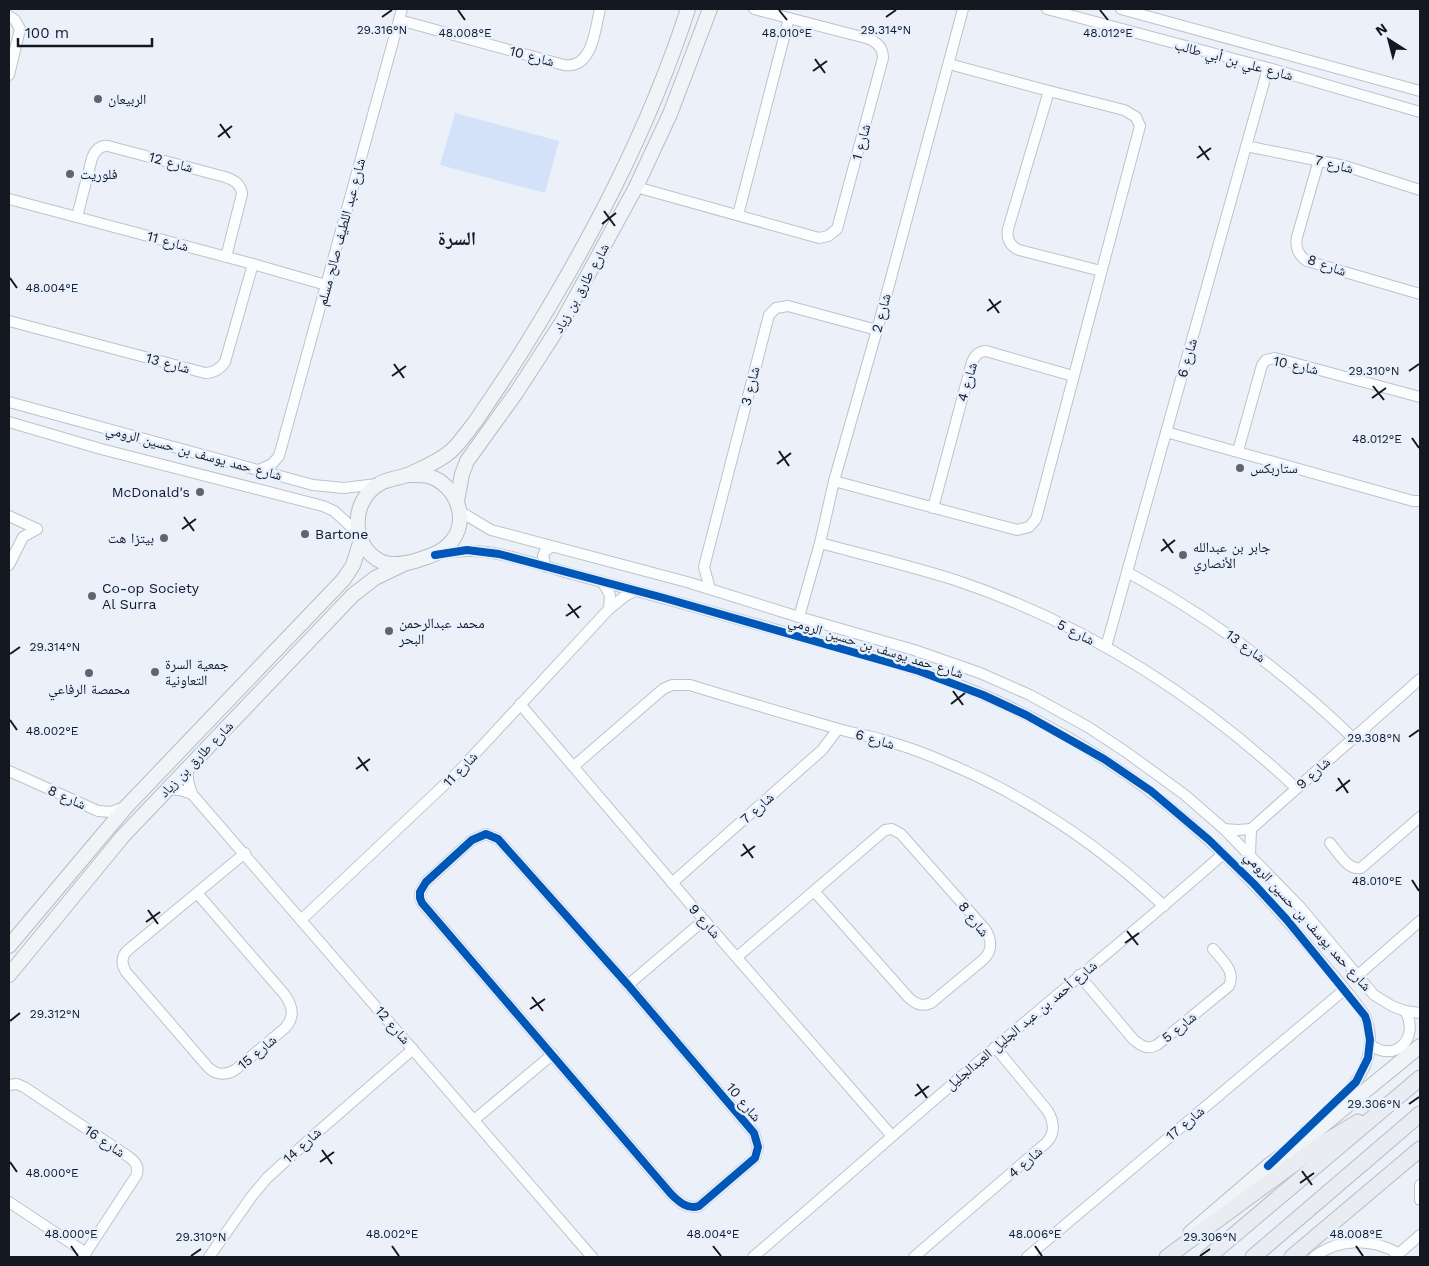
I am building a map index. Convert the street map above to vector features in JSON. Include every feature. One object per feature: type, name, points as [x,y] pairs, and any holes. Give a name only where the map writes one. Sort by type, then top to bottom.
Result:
[{"type":"highway","points":[[1208,1257],[1420,1078]]},
{"type":"highway","points":[[1168,1257],[1317,1147],[1394,1101]]},
{"type":"highway","points":[[1253,1257],[1420,1114]]},
{"type":"highway","points":[[1292,1257],[1420,1149]]},
{"type":"main road","name":"شارع طارق بن زياد","points":[[408,475],[443,458],[454,448],[502,382],[554,298],[602,213],[652,106],[688,9]]},
{"type":"main road","name":"شارع طارق بن زياد","points":[[459,507],[462,474],[467,461],[516,394],[562,322],[636,187],[670,114],[710,9]]},
{"type":"main road","points":[[664,77],[664,85],[670,90],[678,89],[682,85]]},
{"type":"main road","points":[[652,106],[657,102],[664,101],[669,105],[670,114]]},
{"type":"main road","points":[[408,475],[433,477],[444,485],[459,507],[459,526],[453,540],[435,555],[404,564],[384,563],[365,548],[359,536],[357,518],[361,503],[380,483],[408,475]]},
{"type":"main road","name":"شارع طارق بن زياد","points":[[9,947],[126,807],[344,579],[353,565],[359,536]]},
{"type":"main road","name":"شارع طارق بن زياد","points":[[9,974],[117,843],[353,595],[375,578],[404,564]]},
{"type":"main road","points":[[9,947],[20,952],[20,960]]},
{"type":"main road","points":[[1161,1257],[1268,1166],[1316,1132],[1420,1046]]},
{"type":"street","name":"شارع عبد اللطيف صالح مسلم","points":[[280,456],[402,9]]},
{"type":"street","name":"شارع 10","points":[[399,20],[572,66],[587,54],[600,9]]},
{"type":"street","name":"شارع 1","points":[[636,187],[820,238],[826,238],[839,225],[883,58],[880,46],[870,39],[754,9]]},
{"type":"street","name":"شارع 2","points":[[799,617],[820,544],[834,481],[877,330],[963,9]]},
{"type":"street","name":"شارع علي بن أبي طالب","points":[[1047,9],[1268,68],[1420,112]]},
{"type":"street","points":[[1105,24],[1114,21],[1116,16],[1115,9]]},
{"type":"street","name":"شارع علي بن أبي طالب","points":[[1121,9],[1420,92]]},
{"type":"street","points":[[1131,31],[1130,19],[1137,13]]},
{"type":"street","points":[[9,16],[16,20],[20,29],[9,75]]},
{"type":"street","points":[[738,215],[789,18]]},
{"type":"street","points":[[834,481],[1017,530],[1026,529],[1036,519],[1140,130],[1140,124],[1134,116],[1124,110],[949,64]]},
{"type":"street","name":"شارع 6","points":[[1106,647],[1268,68]]},
{"type":"street","points":[[1049,91],[1008,229],[1008,239],[1019,250],[1101,271]]},
{"type":"street","name":"شارع 12","points":[[77,217],[92,158],[103,146],[225,177],[239,185],[242,194],[226,257]]},
{"type":"street","name":"شارع 7","points":[[1246,146],[1319,160],[1420,190]]},
{"type":"street","name":"شارع 8","points":[[1319,160],[1297,237],[1296,244],[1300,255],[1307,261],[1420,294]]},
{"type":"street","name":"شارع 11","points":[[9,199],[326,285]]},
{"type":"street","name":"شارع 13","points":[[9,321],[204,372],[211,372],[225,362],[253,264]]},
{"type":"street","name":"شارع 3","points":[[704,568],[770,314],[776,308],[788,306],[877,330]]},
{"type":"street","name":"شارع 4","points":[[933,508],[975,356],[980,352],[986,352],[1073,376]]},
{"type":"street","name":"شارع 10","points":[[1238,451],[1262,365],[1268,359],[1275,358],[1420,397]]},
{"type":"street","name":"شارع حمد يوسف بن حسين الرومي","points":[[9,402],[261,469],[313,485],[334,488],[362,487],[380,483]]},
{"type":"street","name":"شارع حمد يوسف بن حسين الرومي","points":[[9,422],[101,449],[323,506],[341,517],[359,536]]},
{"type":"street","points":[[1166,432],[1413,501],[1420,501]]},
{"type":"street","points":[[261,469],[272,464],[280,456]]},
{"type":"street","points":[[280,456],[282,467],[289,478]]},
{"type":"street","name":"شارع حمد يوسف بن حسين الرومي","points":[[459,507],[491,530],[686,582],[947,661],[996,680],[1052,707],[1088,728],[1156,773],[1185,795],[1224,829],[1301,908],[1357,976],[1380,999],[1406,1011],[1420,1013]]},
{"type":"street","points":[[9,516],[37,529],[23,537],[9,565]]},
{"type":"street","name":"شارع 5","points":[[820,544],[910,566],[956,581],[1046,617],[1106,647],[1155,676],[1224,725],[1261,755],[1296,788]]},
{"type":"street","points":[[546,567],[543,556],[545,551],[551,547]]},
{"type":"street","name":"شارع حمد يوسف بن حسين الرومي","points":[[435,555],[459,550],[477,550],[498,554],[919,671],[976,692],[1020,712],[1079,744],[1128,774],[1180,814],[1223,854],[1287,920],[1365,1016],[1369,1029],[1370,1044],[1365,1066],[1356,1082],[1268,1166]]},
{"type":"street","points":[[686,582],[704,568],[710,589]]},
{"type":"street","name":"شارع 13","points":[[1127,572],[1177,600],[1242,643],[1300,689],[1353,738]]},
{"type":"street","points":[[603,583],[610,595],[609,609]]},
{"type":"street","name":"شارع 11","points":[[301,920],[448,782],[609,609],[625,596],[635,591]]},
{"type":"street","name":"شارع 9","points":[[1251,829],[1420,679]]},
{"type":"street","name":"شارع 6","points":[[574,766],[655,695],[668,686],[677,684],[690,685],[838,729],[882,740],[946,762],[1009,792],[1042,811],[1101,850],[1131,874],[1164,906]]},
{"type":"street","points":[[1020,712],[1029,706],[1030,696]]},
{"type":"street","name":"شارع 9","points":[[520,704],[672,883],[892,1136]]},
{"type":"street","points":[[1042,723],[1043,715],[1052,707]]},
{"type":"street","name":"شارع 7","points":[[672,883],[822,750],[838,729]]},
{"type":"street","points":[[188,767],[188,781],[192,794]]},
{"type":"street","name":"شارع 8","points":[[9,771],[98,811],[111,812],[126,807]]},
{"type":"street","points":[[167,790],[180,790],[192,794]]},
{"type":"street","name":"شارع 12","points":[[192,794],[592,1257]]},
{"type":"street","points":[[1330,843],[1352,867],[1358,869],[1420,818]]},
{"type":"street","name":"شارع 8","points":[[737,957],[814,891],[883,832],[888,829],[894,829],[900,834],[985,930],[991,944],[990,951],[984,959],[931,1003],[918,1004],[909,998],[814,891]]},
{"type":"street","points":[[1224,829],[1251,829],[1250,855]]},
{"type":"street","name":"شارع 10","points":[[486,834],[498,839],[628,985],[751,1129],[757,1139],[757,1155],[753,1162],[699,1206],[691,1207],[683,1204],[671,1194],[552,1054],[422,903],[420,898],[420,892],[426,882],[476,838],[486,834]]},
{"type":"street","name":"شارع 15","points":[[197,894],[285,995],[292,1009],[291,1020],[285,1028],[235,1070],[226,1074],[217,1073],[207,1066],[126,972],[122,964],[125,952],[245,854]]},
{"type":"street","name":"شارع أحمد بن عبد الجليل العبدالجليل","points":[[753,1257],[995,1047],[1164,906],[1223,854]]},
{"type":"street","points":[[628,985],[704,920]]},
{"type":"street","points":[[1357,976],[1420,921]]},
{"type":"street","name":"شارع 5","points":[[1079,975],[1133,1039],[1143,1047],[1150,1048],[1229,986],[1232,978],[1230,970],[1214,949]]},
{"type":"street","name":"شارع 17","points":[[1026,1257],[1344,990]]},
{"type":"street","points":[[1370,1044],[1375,1049],[1386,1051],[1396,1049],[1405,1043],[1411,1027],[1406,1011]]},
{"type":"street","name":"شارع 4","points":[[914,1257],[1053,1135],[1053,1121],[1047,1110],[995,1047]]},
{"type":"street","name":"شارع 14","points":[[209,1257],[267,1178],[305,1142],[413,1049]]},
{"type":"street","points":[[474,1120],[552,1054]]},
{"type":"street","name":"شارع 16","points":[[9,1085],[17,1084],[24,1086],[129,1157],[138,1170],[136,1176],[84,1255],[9,1202]]},
{"type":"street","points":[[1420,1185],[1420,1200]]},
{"type":"street","points":[[1314,1257],[1333,1246],[1352,1242],[1372,1243],[1390,1249],[1396,1255],[1420,1235]]},
{"type":"shaded area","points":[[455,113],[559,141],[545,193],[440,165]]},
{"type":"cycle path","points":[[435,555],[467,550],[499,554],[664,598],[919,671],[983,695],[1026,715],[1104,759],[1151,791],[1209,840],[1254,884],[1287,920],[1365,1016],[1367,1022],[1370,1040],[1368,1058],[1356,1082],[1268,1166]]},
{"type":"cycle path","points":[[486,834],[498,839],[628,985],[754,1133],[758,1147],[755,1158],[699,1206],[687,1206],[671,1194],[422,903],[420,892],[426,882],[472,840],[486,834]]},
{"type":"place","name":"الربيعان","points":[[98,99]]},
{"type":"place","name":"فلوريت","points":[[70,174]]},
{"type":"place","name":"ستاربكس","points":[[1240,468]]},
{"type":"place","name":"McDonald's","points":[[200,492]]},
{"type":"place","name":"Bartone","points":[[305,534]]},
{"type":"place","name":"بيتزا هت","points":[[164,538]]},
{"type":"place","name":"جابر بن عبدالله الأنصاري","points":[[1183,555]]},
{"type":"place","name":"Co-op Society Al Surra","points":[[92,596]]},
{"type":"place","name":"محمد عبدالرحمن البحر","points":[[389,631]]},
{"type":"place","name":"جمعية السرة التعاونية","points":[[155,672]]},
{"type":"place","name":"محمصة الرفاعي","points":[[89,673]]},
{"type":"district","name":"السرة","points":[[457,238]]}]
